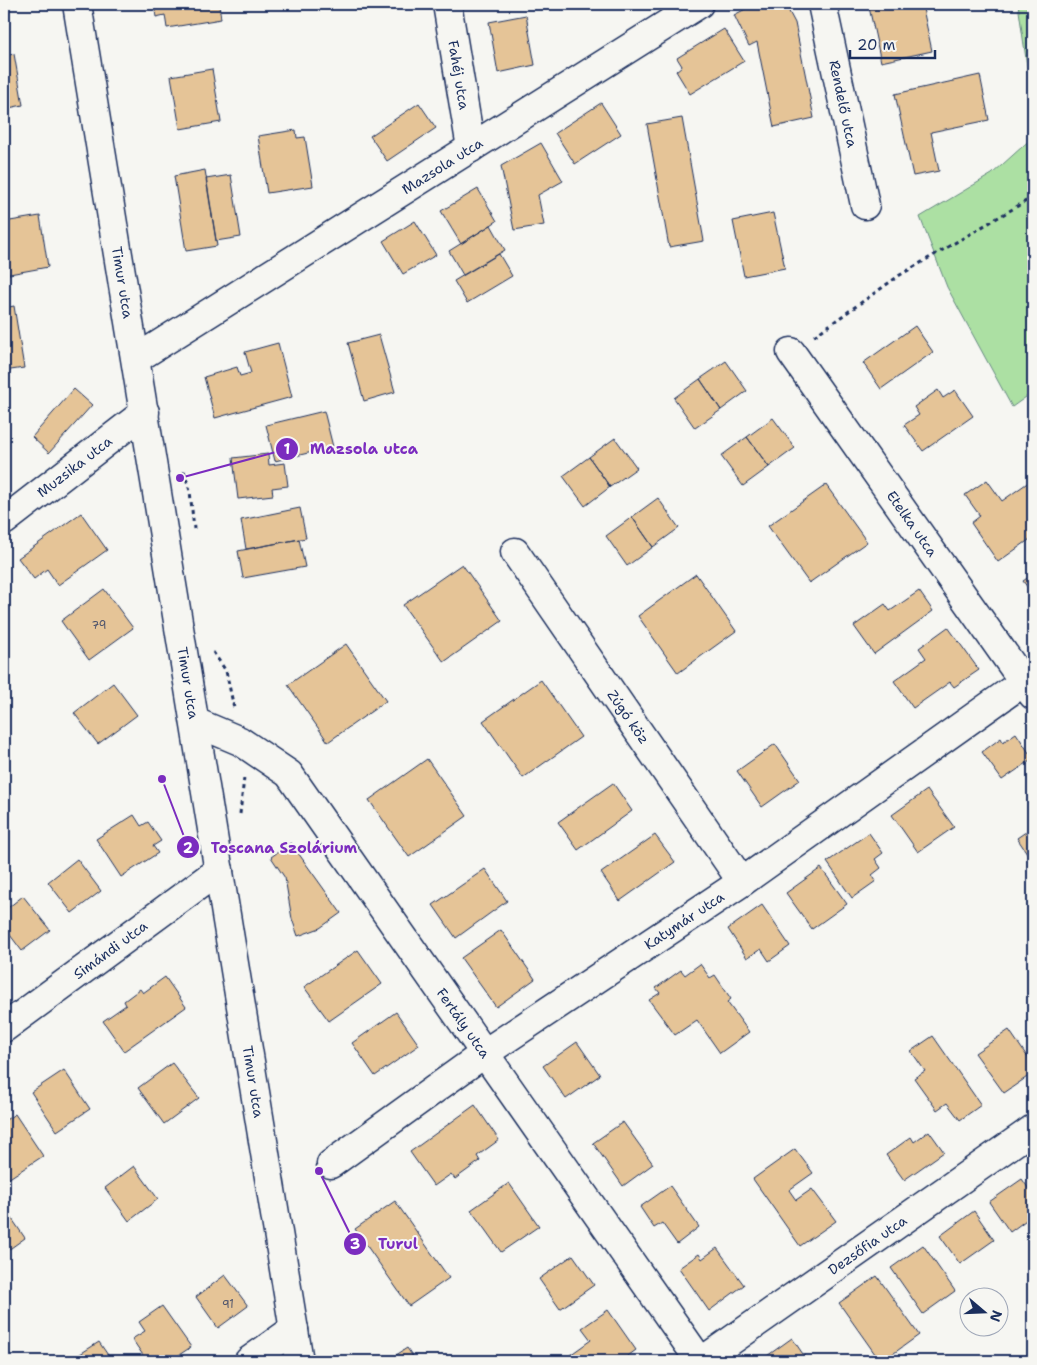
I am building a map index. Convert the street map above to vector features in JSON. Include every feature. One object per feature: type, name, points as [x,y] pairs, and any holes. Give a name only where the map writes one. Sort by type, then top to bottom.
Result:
[{"type":"street","name":"Timur utca","points":[[77,4],[300,1361]]},
{"type":"street","name":"Fahéj utca","points":[[447,4],[471,148]]},
{"type":"street","name":"Mazsola utca","points":[[136,360],[700,4]]},
{"type":"street","name":"Rendelő utca","points":[[822,4],[865,205]]},
{"type":"street","name":"Etelka utca","points":[[791,352],[1030,684]]},
{"type":"street","name":"Muzsika utca","points":[[4,522],[145,412]]},
{"type":"street","name":"Zúgó köz","points":[[515,552],[742,882]]},
{"type":"street","name":"Katymár utca","points":[[332,1164],[485,1053],[742,882],[1030,684]]},
{"type":"street","name":"Fertály utca","points":[[195,722],[240,741],[289,774],[701,1361]]},
{"type":"street","name":"Simándi utca","points":[[4,1028],[219,870]]},
{"type":"street","name":"Dezsőfia utca","points":[[701,1361],[1033,1129]]},
{"type":"street","points":[[250,1361],[294,1329]]},
{"type":"path","points":[[791,352],[900,275],[1033,197]]},
{"type":"green space","points":[[1018,4],[1033,4],[1033,107]]},
{"type":"green space","points":[[1033,137],[1033,392],[1012,407],[947,287],[920,217],[992,174]]},
{"type":"building","points":[[154,4],[219,4],[221,19],[167,28],[165,15],[156,17]]},
{"type":"building","points":[[365,4],[402,4],[366,10]]},
{"type":"building","points":[[755,4],[785,4],[795,23],[814,118],[774,127],[757,42],[749,46],[734,15]]},
{"type":"building","points":[[886,4],[922,4],[932,51],[881,62],[869,7]]},
{"type":"building","points":[[526,15],[535,65],[498,73],[489,22]]},
{"type":"building","points":[[724,29],[744,61],[690,94],[676,71],[682,66],[677,58]]},
{"type":"building","points":[[14,54],[23,105],[4,109],[4,56]]},
{"type":"building","points":[[212,69],[221,122],[180,129],[171,76]]},
{"type":"building","points":[[980,75],[989,120],[931,132],[939,171],[913,176],[895,94]]},
{"type":"building","points":[[419,103],[436,128],[387,161],[370,136]]},
{"type":"building","points":[[601,103],[621,134],[575,164],[555,133]]},
{"type":"building","points":[[682,118],[704,241],[669,247],[647,124]]},
{"type":"building","points":[[296,130],[297,138],[305,137],[313,186],[267,193],[258,136]]},
{"type":"building","points":[[541,143],[563,181],[538,195],[544,225],[514,230],[501,166]]},
{"type":"building","points":[[205,170],[217,246],[186,251],[174,176]]},
{"type":"building","points":[[231,175],[241,237],[216,241],[206,179]]},
{"type":"building","points":[[478,189],[497,221],[461,244],[441,211]]},
{"type":"building","points":[[773,213],[785,268],[744,276],[733,221]]},
{"type":"building","points":[[40,216],[48,267],[4,275],[4,222]]},
{"type":"building","points":[[415,221],[436,255],[403,274],[383,241]]},
{"type":"building","points":[[491,225],[505,250],[463,275],[449,251]]},
{"type":"building","points":[[499,254],[512,276],[467,303],[454,281]]},
{"type":"building","points":[[14,306],[24,368],[4,371],[4,308]]},
{"type":"building","points":[[915,326],[933,352],[881,389],[863,363]]},
{"type":"building","points":[[379,335],[395,392],[364,401],[348,343]]},
{"type":"building","points":[[278,343],[292,397],[215,418],[204,377],[237,367],[240,376],[251,373],[245,352]]},
{"type":"building","points":[[726,361],[747,391],[721,410],[700,379]]},
{"type":"building","points":[[700,379],[721,410],[695,428],[674,398]]},
{"type":"building","points":[[74,389],[92,405],[49,453],[32,437]]},
{"type":"building","points":[[938,390],[943,398],[955,390],[973,416],[923,451],[904,425],[919,415],[914,407]]},
{"type":"building","points":[[324,411],[333,447],[275,461],[266,425]]},
{"type":"building","points":[[773,418],[795,448],[769,467],[747,437]]},
{"type":"building","points":[[747,437],[769,467],[743,486],[721,456]]},
{"type":"building","points":[[615,438],[637,468],[610,487],[589,457]]},
{"type":"building","points":[[268,454],[269,465],[285,463],[288,486],[272,488],[273,495],[238,499],[233,458]]},
{"type":"building","points":[[589,457],[610,487],[585,506],[563,476]]},
{"type":"building","points":[[1033,479],[1033,537],[998,562],[971,523],[980,516],[965,495],[987,480],[1002,501]]},
{"type":"building","points":[[826,485],[867,542],[809,583],[768,526]]},
{"type":"building","points":[[658,498],[679,528],[653,547],[632,517]]},
{"type":"building","points":[[300,508],[306,538],[246,549],[241,520]]},
{"type":"building","points":[[81,513],[107,550],[58,585],[47,569],[34,579],[18,558]]},
{"type":"building","points":[[632,517],[653,547],[627,566],[606,536]]},
{"type":"building","points":[[299,539],[305,567],[243,578],[238,551]]},
{"type":"building","points":[[462,564],[502,621],[444,662],[403,605]]},
{"type":"building","points":[[696,574],[736,631],[678,673],[638,616]]},
{"type":"building","points":[[1033,574],[1033,595],[1023,581]]},
{"type":"building","points":[[104,589],[133,628],[89,660],[61,621]]},
{"type":"building","points":[[919,591],[933,611],[874,654],[854,626],[885,604],[890,611]]},
{"type":"building","points":[[948,627],[979,670],[954,687],[950,682],[913,708],[894,681],[926,658],[919,648]]},
{"type":"building","points":[[346,644],[386,701],[328,742],[288,685]]},
{"type":"building","points":[[541,680],[581,737],[523,778],[483,721]]},
{"type":"building","points":[[113,683],[137,715],[98,744],[74,713]]},
{"type":"building","points":[[1016,733],[1033,759],[1002,780],[982,752],[1001,738],[1003,742]]},
{"type":"building","points":[[775,744],[800,780],[762,807],[737,771]]},
{"type":"building","points":[[427,759],[467,816],[409,857],[369,800]]},
{"type":"building","points":[[613,783],[632,811],[578,850],[558,822]]},
{"type":"building","points":[[927,790],[954,827],[918,852],[892,815]]},
{"type":"building","points":[[134,815],[141,826],[148,822],[161,841],[153,846],[158,853],[121,877],[96,839]]},
{"type":"building","points":[[1033,827],[1033,862],[1017,838]]},
{"type":"building","points":[[869,833],[883,853],[875,859],[881,868],[872,875],[876,881],[852,898],[827,862]]},
{"type":"building","points":[[655,835],[675,862],[620,901],[601,873]]},
{"type":"building","points":[[291,843],[341,913],[320,928],[298,936],[292,919],[285,878],[271,857]]},
{"type":"building","points":[[77,859],[101,891],[72,913],[48,882]]},
{"type":"building","points":[[821,868],[847,904],[812,929],[786,893]]},
{"type":"building","points":[[485,869],[507,901],[456,938],[433,905]]},
{"type":"building","points":[[23,896],[50,930],[22,951],[4,927],[4,911]]},
{"type":"building","points":[[762,905],[790,946],[769,961],[761,949],[747,958],[728,929]]},
{"type":"building","points":[[501,930],[535,979],[496,1007],[461,958]]},
{"type":"building","points":[[358,950],[382,984],[329,1021],[304,987]]},
{"type":"building","points":[[700,964],[710,978],[715,975],[731,999],[727,1002],[749,1032],[720,1053],[697,1020],[675,1035],[649,1000],[660,993],[656,988],[681,970],[685,975]]},
{"type":"building","points":[[165,977],[186,1007],[124,1051],[103,1021],[126,1005],[124,1001],[140,989],[143,993]]},
{"type":"building","points":[[396,1012],[419,1045],[375,1076],[352,1043]]},
{"type":"building","points":[[1009,1030],[1033,1065],[1033,1073],[1004,1093],[975,1053]]},
{"type":"building","points":[[933,1036],[981,1105],[960,1120],[947,1103],[937,1110],[914,1078],[925,1071],[911,1051]]},
{"type":"building","points":[[577,1042],[600,1075],[566,1099],[543,1066]]},
{"type":"building","points":[[172,1063],[199,1098],[164,1124],[138,1088]]},
{"type":"building","points":[[64,1070],[90,1109],[57,1131],[31,1092]]},
{"type":"building","points":[[475,1105],[499,1140],[477,1156],[480,1161],[455,1179],[451,1174],[434,1186],[410,1152]]},
{"type":"building","points":[[15,1114],[43,1156],[8,1179],[4,1173],[4,1121]]},
{"type":"building","points":[[623,1122],[653,1164],[623,1186],[593,1143]]},
{"type":"building","points":[[929,1131],[944,1152],[904,1180],[886,1155],[911,1137],[914,1142]]},
{"type":"building","points":[[795,1149],[813,1173],[789,1190],[796,1200],[812,1189],[836,1221],[800,1246],[753,1179]]},
{"type":"building","points":[[134,1166],[158,1199],[129,1221],[105,1188]]},
{"type":"building","points":[[1022,1179],[1033,1195],[1033,1215],[1010,1232],[989,1202]]},
{"type":"building","points":[[509,1183],[539,1226],[501,1252],[471,1210]]},
{"type":"building","points":[[670,1186],[699,1227],[677,1244],[662,1223],[654,1228],[640,1207]]},
{"type":"building","points":[[395,1201],[449,1278],[409,1306],[355,1229]]},
{"type":"building","points":[[4,1207],[25,1238],[4,1253]]},
{"type":"building","points":[[974,1211],[994,1240],[960,1264],[940,1236]]},
{"type":"building","points":[[923,1245],[955,1291],[923,1314],[891,1268]]},
{"type":"building","points":[[717,1248],[744,1285],[709,1311],[679,1268],[699,1254],[702,1259]]},
{"type":"building","points":[[573,1255],[594,1285],[560,1309],[539,1279]]},
{"type":"building","points":[[225,1275],[248,1306],[218,1328],[196,1297]]},
{"type":"building","points":[[877,1276],[919,1335],[883,1361],[880,1361],[839,1303]]},
{"type":"building","points":[[162,1306],[191,1347],[170,1361],[147,1361],[132,1339],[145,1331],[139,1322]]},
{"type":"building","points":[[608,1310],[636,1350],[621,1361],[564,1361],[591,1340],[582,1328]]},
{"type":"building","points":[[792,1338],[807,1360],[760,1361]]},
{"type":"building","points":[[99,1342],[112,1361],[69,1361]]},
{"type":"building","points":[[407,1348],[416,1361],[387,1361]]},
{"type":"place","name":"Mazsola utca","points":[[180,478]]},
{"type":"place","name":"Toscana Szolárium","points":[[162,779]]},
{"type":"place","name":"Turul","points":[[319,1171]]}]
